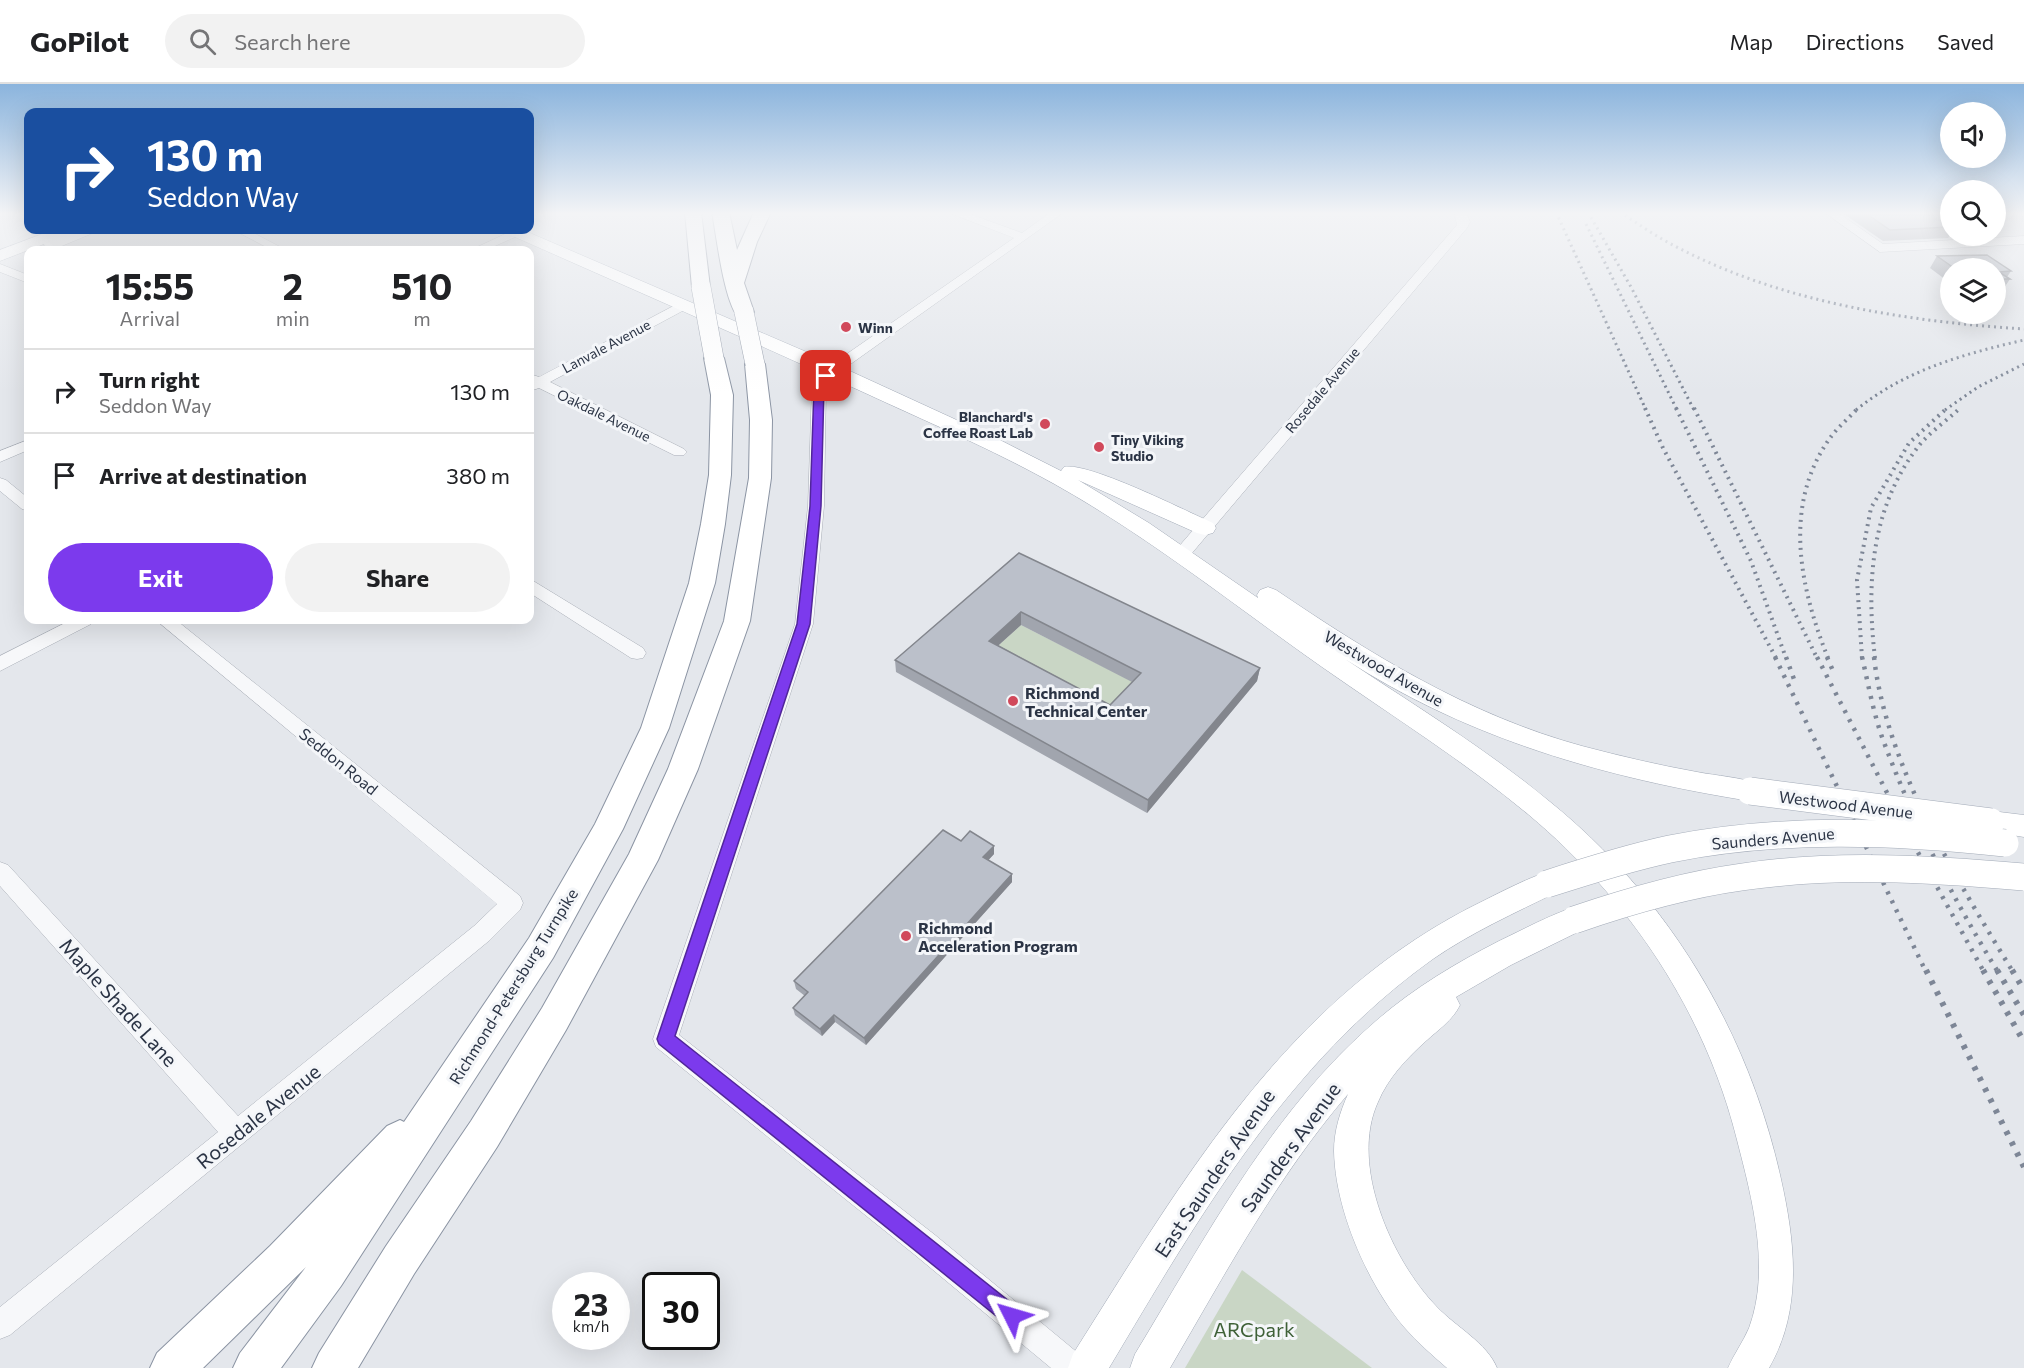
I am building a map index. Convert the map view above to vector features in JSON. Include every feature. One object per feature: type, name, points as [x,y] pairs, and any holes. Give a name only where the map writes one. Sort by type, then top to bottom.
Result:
[{"type":"highway","name":"Richmond-Petersburg Turnpike","points":[[255,1368],[327,1272],[541,948],[608,829],[655,728],[702,583],[720,475],[722,395],[700,272]]},
{"type":"highway","points":[[334,1368],[400,1260],[484,1134],[554,1019],[642,860],[683,770],[737,621],[760,478],[761,420],[755,364],[732,272]]},
{"type":"highway","points":[[735,285],[739,272]]},
{"type":"highway","points":[[172,1368],[284,1260],[453,1084]]},
{"type":"main road","name":"Westwood Avenue","points":[[607,272],[833,370],[1027,460],[1121,514],[1192,542],[1540,809],[1590,853],[1617,882],[1678,962],[1704,1008],[1735,1077],[1748,1113],[1767,1190],[1772,1227],[1775,1288],[1770,1319],[1762,1343],[1747,1368]]},
{"type":"main road","name":"Westwood Avenue","points":[[833,370],[848,372],[1071,471],[1109,485],[1352,653],[1455,709],[1532,740],[1573,754],[1654,775],[2011,834]]},
{"type":"main road","name":"Saunders Avenue","points":[[1547,884],[1651,853],[1779,834],[2011,834]]},
{"type":"main road","name":"Saunders Avenue","points":[[1149,1368],[1242,1212],[1306,1118],[1335,1083],[1396,1024],[1442,990],[1487,963],[1574,920],[1616,904],[1680,887],[1769,872],[1872,867],[1940,869],[2024,877]]},
{"type":"main road","name":"East Saunders Avenue","points":[[1087,1368],[1206,1178],[1247,1118],[1293,1062],[1353,1004],[1423,949],[1493,909],[1547,884]]},
{"type":"main road","points":[[1478,1368],[1451,1347],[1416,1312],[1389,1274],[1372,1242],[1355,1184],[1353,1129],[1360,1104],[1372,1079],[1382,1065],[1487,963]]},
{"type":"street","points":[[973,272],[833,370],[819,387],[816,506],[804,624],[665,1039],[925,1245],[1074,1368]]},
{"type":"street","name":"Rosedale Avenue","points":[[1192,542],[1418,272]]},
{"type":"street","name":"Lanvale Avenue","points":[[534,381],[683,305]]},
{"type":"street","name":"Oakdale Avenue","points":[[534,383],[679,452]]},
{"type":"street","points":[[0,457],[24,447]]},
{"type":"street","points":[[0,483],[24,503]]},
{"type":"street","points":[[534,588],[637,653]]},
{"type":"street","points":[[0,664],[77,624]]},
{"type":"street","name":"Seddon Road","points":[[170,624],[512,903]]},
{"type":"street","name":"Maple Shade Lane","points":[[0,872],[236,1133]]},
{"type":"street","name":"Rosedale Avenue","points":[[0,1325],[482,933],[512,903]]},
{"type":"green space","points":[[1021,625],[1139,685],[1109,718],[989,654]]},
{"type":"green space","name":"ARCpark","points":[[1242,1270],[1372,1368],[1185,1368]]},
{"type":"building","name":"Richmond Technical Center","points":[[1019,553],[1260,668],[1148,800],[895,660]],"holes":[[[1021,612],[1141,673],[1110,705],[989,641]]]},
{"type":"building","name":"Richmond Acceleration Program","points":[[943,830],[961,841],[970,831],[994,846],[983,857],[1012,874],[864,1038],[834,1015],[820,1029],[793,1008],[808,992],[794,981]]},
{"type":"railway","points":[[1583,272],[1646,410]]},
{"type":"railway","points":[[1609,272],[1677,410]]},
{"type":"railway","points":[[1622,272],[1694,410]]},
{"type":"railway","points":[[1733,272],[1792,293],[1838,304],[1931,320],[2024,329]]},
{"type":"railway","points":[[1856,410],[1894,384],[1936,365],[2024,340]]},
{"type":"railway","points":[[1945,410],[1978,387],[2024,364]]},
{"type":"railway","points":[[1645,408],[1663,448],[1776,658]]},
{"type":"railway","points":[[1676,408],[1751,561],[1786,658]]},
{"type":"railway","points":[[1694,408],[1817,658]]},
{"type":"railway","points":[[1862,658],[1857,580],[1871,508],[1909,443],[1947,408]]},
{"type":"railway","points":[[1875,658],[1871,601],[1872,573],[1882,518],[1891,492],[1904,467],[1921,443],[1959,409]]},
{"type":"railway","points":[[1828,658],[1810,604],[1804,575],[1801,519],[1805,491],[1815,464],[1833,434],[1856,410]]},
{"type":"railway","points":[[1775,657],[1926,972]]},
{"type":"railway","points":[[1786,657],[1795,682]]},
{"type":"railway","points":[[1817,657],[1915,847],[1984,972]]},
{"type":"railway","points":[[1827,657],[1833,671]]},
{"type":"railway","points":[[1862,657],[1879,727],[1906,798],[1949,886],[1998,972]]},
{"type":"railway","points":[[1874,657],[1881,698],[1908,780],[1969,899],[2013,972]]},
{"type":"railway","points":[[1926,970],[2024,1167]]},
{"type":"railway","points":[[1983,970],[2024,1042]]},
{"type":"railway","points":[[1997,970],[2024,1015]]},
{"type":"railway","points":[[2012,970],[2024,990]]},
{"type":"place","name":"Winn","points":[[846,327]]},
{"type":"place","name":"Blanchard's Coffee Roast Lab","points":[[1045,424]]},
{"type":"place","name":"Tiny Viking Studio","points":[[1099,447]]},
{"type":"place","name":"Richmond Technical Center","points":[[1013,701]]},
{"type":"place","name":"Richmond Acceleration Program","points":[[906,936]]},
{"type":"route","points":[[826,376],[819,387],[816,506],[804,624],[665,1039],[1012,1316]]}]
